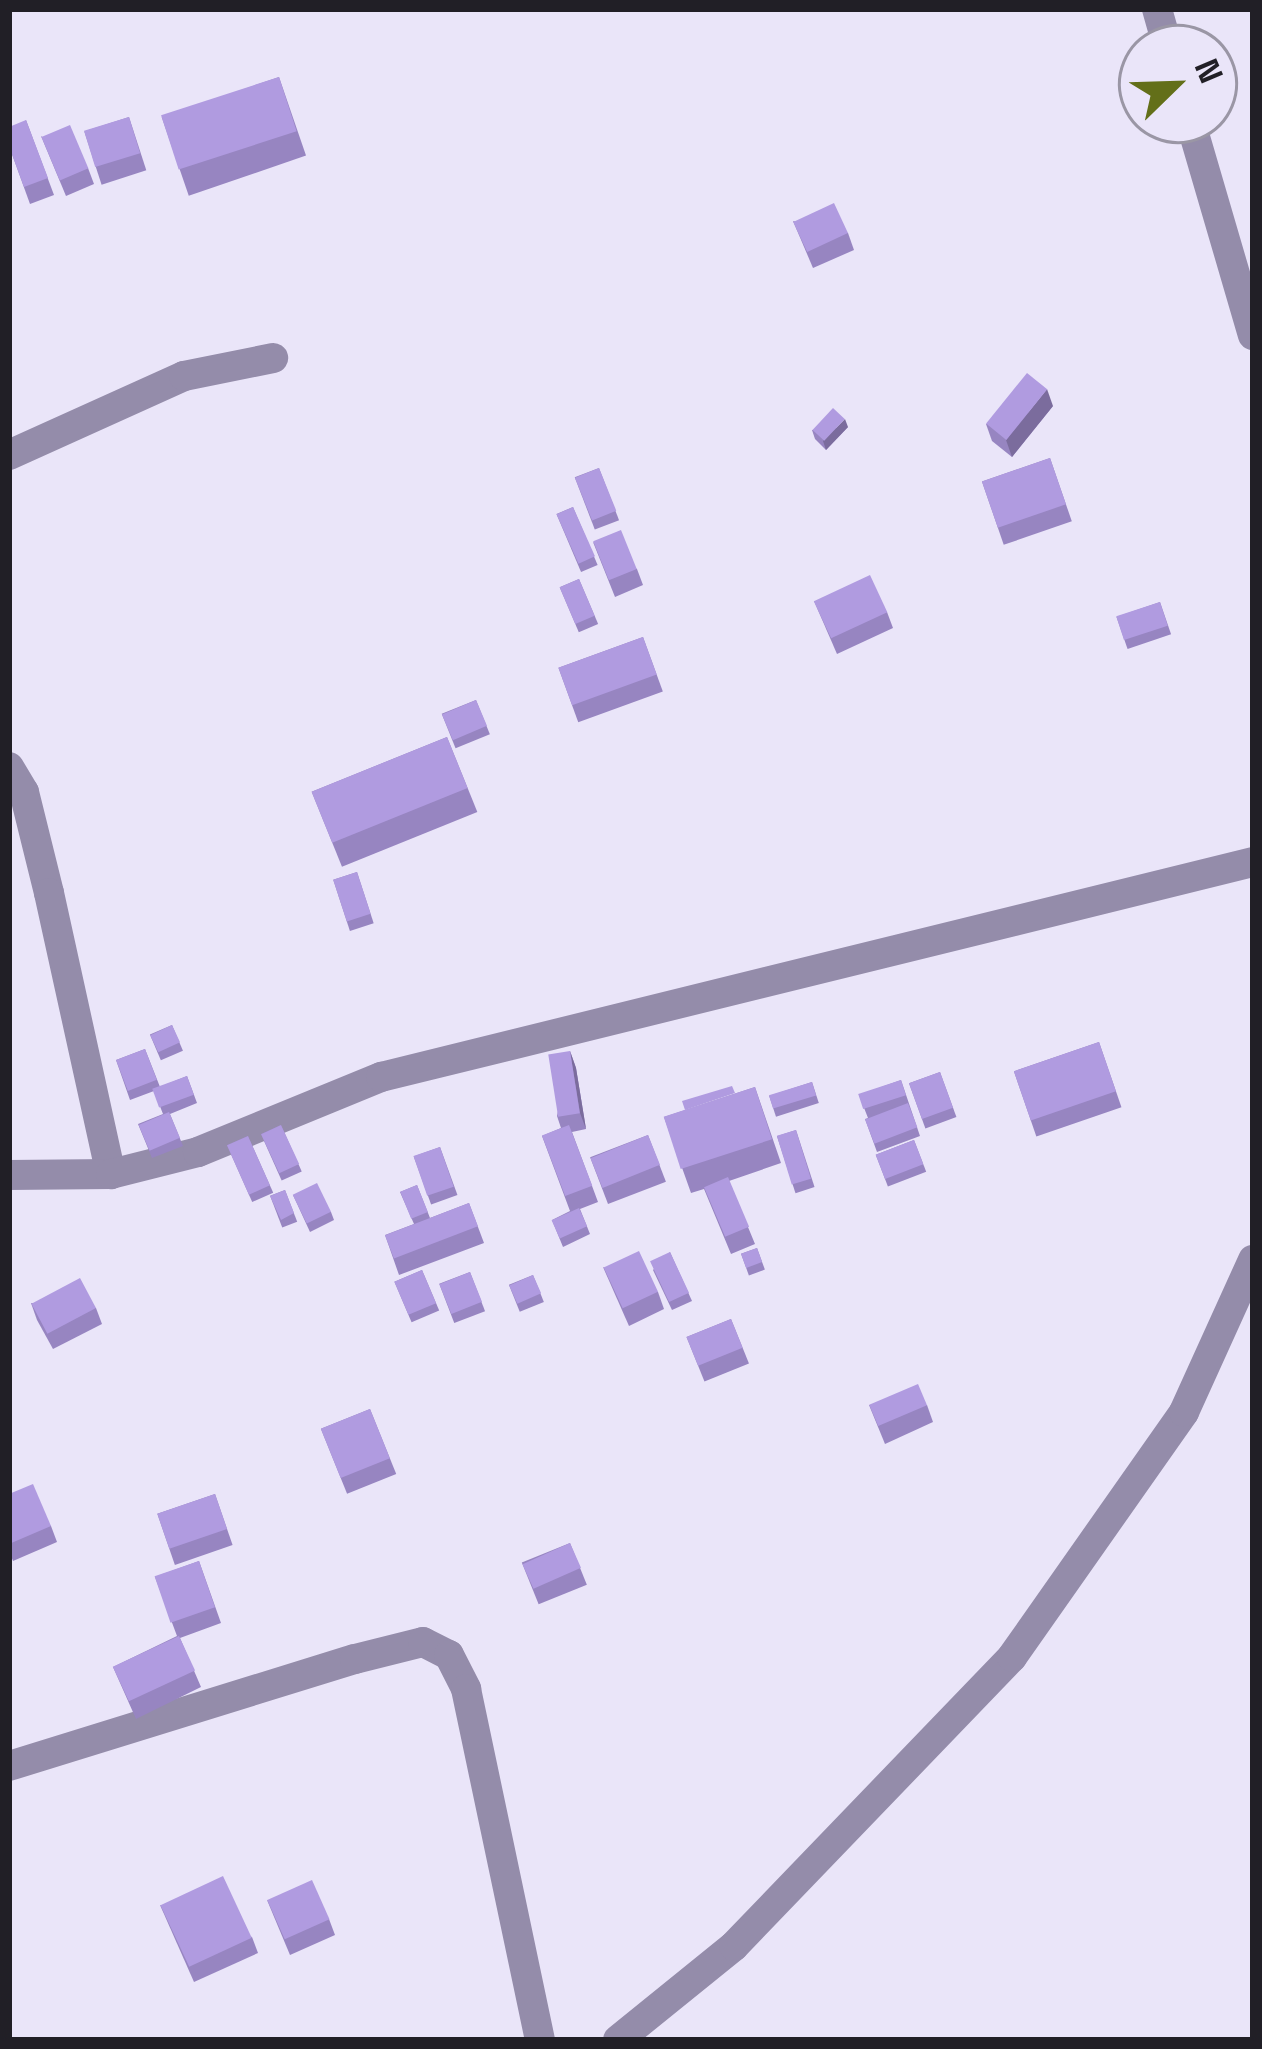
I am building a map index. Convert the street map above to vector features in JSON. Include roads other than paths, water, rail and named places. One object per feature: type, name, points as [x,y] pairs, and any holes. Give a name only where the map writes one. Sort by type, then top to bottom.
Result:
[{"type":"street","points":[[1197,144],[1253,335]]},
{"type":"street","points":[[9,455],[145,391],[273,358]]},
{"type":"street","points":[[9,767],[24,793],[49,892],[111,1174]]},
{"type":"street","points":[[9,1175],[111,1174],[198,1152],[381,1077],[1253,862]]},
{"type":"street","points":[[619,2040],[734,1946],[1012,1658],[1184,1412],[1253,1260]]},
{"type":"street","points":[[9,1766],[355,1659],[423,1642],[449,1655],[466,1689],[540,2040]]}]
